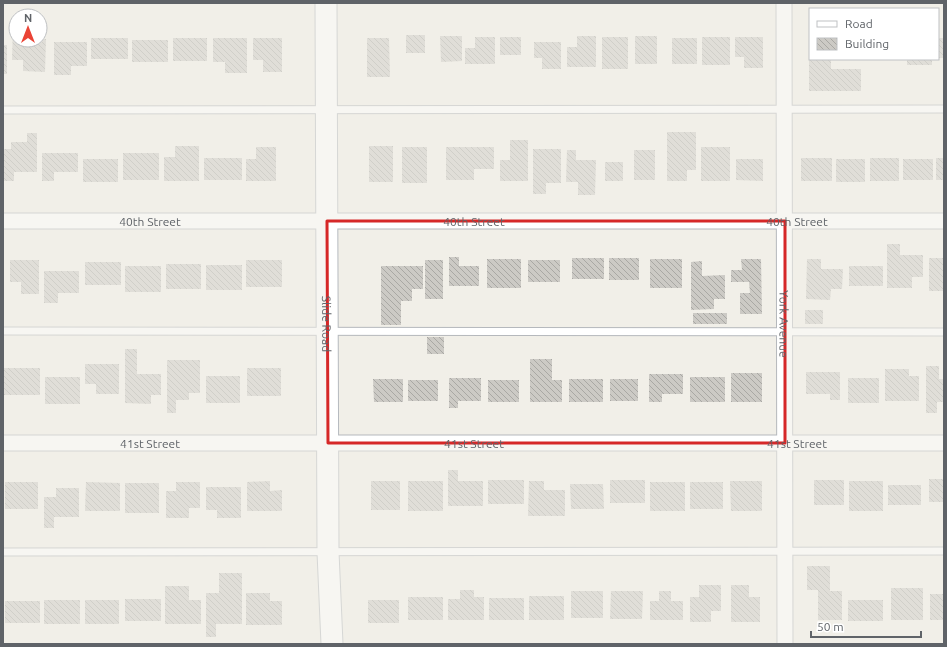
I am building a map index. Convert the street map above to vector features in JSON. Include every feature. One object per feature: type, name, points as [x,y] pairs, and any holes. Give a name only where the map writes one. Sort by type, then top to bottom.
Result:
[{"type":"main road","name":"Slide Road","points":[[326,3],[328,552],[332,644]]},
{"type":"street","name":"York Avenue","points":[[784,3],[785,644]]},
{"type":"street","name":"40th Street","points":[[3,221],[944,221]]},
{"type":"street","name":"41st Street","points":[[3,443],[944,443]]},
{"type":"lane","points":[[3,110],[944,109]]},
{"type":"lane","points":[[3,331],[327,330],[944,332]]},
{"type":"lane","points":[[3,552],[944,551]]},
{"type":"highlighted area","points":[[327,221],[785,221],[785,443],[328,443]]},
{"type":"building","points":[[406,35],[425,35],[425,53],[406,53]]},
{"type":"building","points":[[440,36],[462,36],[462,61],[441,62]]},
{"type":"building","points":[[577,36],[596,36],[596,67],[567,67],[567,47],[577,47]]},
{"type":"building","points":[[635,36],[657,36],[657,64],[635,64]]},
{"type":"building","points":[[475,37],[495,37],[495,64],[465,64],[465,48],[475,48]]},
{"type":"building","points":[[500,37],[521,37],[521,55],[500,55]]},
{"type":"building","points":[[602,37],[628,37],[628,69],[602,69]]},
{"type":"building","points":[[702,37],[730,37],[730,65],[702,65]]},
{"type":"building","points":[[735,37],[763,37],[763,68],[744,68],[744,57],[735,57]]},
{"type":"building","points":[[91,38],[128,38],[128,59],[91,59]]},
{"type":"building","points":[[173,38],[207,38],[207,61],[173,61]]},
{"type":"building","points":[[213,38],[247,38],[247,73],[225,73],[225,62],[213,62]]},
{"type":"building","points":[[253,38],[282,38],[282,72],[263,72],[263,60],[253,60]]},
{"type":"building","points":[[367,38],[389,38],[390,77],[367,77]]},
{"type":"building","points":[[672,38],[697,38],[697,64],[672,64]]},
{"type":"building","points":[[939,38],[944,38],[944,58],[939,58]]},
{"type":"building","points":[[132,40],[168,40],[168,62],[132,62]]},
{"type":"building","points":[[54,42],[87,42],[87,66],[71,66],[71,75],[54,75]]},
{"type":"building","points":[[534,42],[561,42],[561,69],[542,69],[542,58],[534,58]]},
{"type":"building","points":[[3,45],[7,45],[7,74],[3,74]]},
{"type":"building","points":[[12,48],[46,48],[45,72],[23,71],[23,60],[12,60]]},
{"type":"building","points":[[809,60],[831,60],[831,69],[861,69],[861,91],[809,91]]},
{"type":"building","points":[[907,60],[932,60],[932,65],[907,65]]},
{"type":"building","points":[[667,132],[696,132],[696,170],[687,170],[687,181],[667,181]]},
{"type":"building","points":[[27,133],[37,133],[37,172],[14,172],[14,181],[3,181],[3,149],[11,149],[11,142],[27,142]]},
{"type":"building","points":[[510,140],[528,140],[528,181],[500,181],[500,160],[510,160]]},
{"type":"building","points":[[175,146],[199,146],[199,181],[164,181],[164,157],[175,157]]},
{"type":"building","points":[[369,146],[393,146],[393,182],[369,182]]},
{"type":"building","points":[[256,147],[276,147],[276,181],[246,181],[246,159],[256,159]]},
{"type":"building","points":[[402,147],[427,147],[427,183],[402,183]]},
{"type":"building","points":[[446,147],[494,147],[494,169],[474,169],[474,180],[446,180]]},
{"type":"building","points":[[701,147],[730,147],[730,181],[701,181]]},
{"type":"building","points":[[533,149],[561,149],[561,183],[546,183],[546,194],[533,194]]},
{"type":"building","points":[[567,150],[576,150],[576,160],[596,160],[595,195],[578,195],[578,182],[566,182]]},
{"type":"building","points":[[634,150],[655,150],[655,180],[634,180]]},
{"type":"building","points":[[42,153],[78,153],[78,172],[54,172],[54,181],[42,181]]},
{"type":"building","points":[[123,153],[159,153],[159,180],[123,180]]},
{"type":"building","points":[[204,158],[242,158],[242,180],[204,180]]},
{"type":"building","points":[[801,158],[832,158],[832,181],[801,181]]},
{"type":"building","points":[[870,158],[899,158],[899,181],[870,181]]},
{"type":"building","points":[[936,158],[944,158],[944,180],[936,180]]},
{"type":"building","points":[[83,159],[118,159],[118,182],[83,182]]},
{"type":"building","points":[[736,159],[763,159],[763,181],[736,180]]},
{"type":"building","points":[[836,159],[865,159],[865,182],[836,182]]},
{"type":"building","points":[[903,159],[933,159],[933,180],[903,180]]},
{"type":"building","points":[[605,162],[623,162],[623,181],[605,181]]},
{"type":"building","points":[[887,244],[900,244],[900,255],[923,255],[923,277],[912,277],[912,288],[887,288]]},
{"type":"building","points":[[449,257],[459,257],[459,266],[479,266],[479,286],[449,286]]},
{"type":"building","points":[[572,258],[604,258],[604,279],[572,279]]},
{"type":"building","points":[[609,258],[639,258],[639,280],[609,280]]},
{"type":"building","points":[[929,258],[944,258],[944,291],[929,291]]},
{"type":"building","points":[[487,259],[521,259],[521,288],[487,288]]},
{"type":"building","points":[[650,259],[682,259],[682,288],[650,288]]},
{"type":"building","points":[[741,259],[761,259],[762,314],[740,314],[740,293],[750,293],[749,282],[731,282],[731,270],[742,270]]},
{"type":"building","points":[[807,259],[821,259],[821,269],[843,269],[842,289],[831,289],[830,300],[806,299]]},
{"type":"building","points":[[10,260],[39,260],[39,294],[21,294],[21,282],[10,282]]},
{"type":"building","points":[[246,260],[282,260],[282,287],[246,287]]},
{"type":"building","points":[[425,260],[443,260],[443,299],[425,299]]},
{"type":"building","points":[[528,260],[560,260],[560,282],[528,282]]},
{"type":"building","points":[[702,261],[702,276],[725,275],[725,299],[714,299],[714,309],[691,310],[691,262]]},
{"type":"building","points":[[85,262],[121,262],[121,285],[85,285]]},
{"type":"building","points":[[166,264],[201,264],[201,289],[166,289]]},
{"type":"building","points":[[206,265],[242,265],[242,290],[206,290]]},
{"type":"building","points":[[125,266],[161,266],[161,292],[125,292]]},
{"type":"building","points":[[381,266],[423,266],[423,289],[412,289],[412,301],[401,301],[401,325],[381,325]]},
{"type":"building","points":[[849,266],[883,266],[883,286],[849,286]]},
{"type":"building","points":[[44,271],[79,271],[79,293],[58,293],[58,303],[44,303]]},
{"type":"building","points":[[805,310],[823,310],[823,324],[805,324]]},
{"type":"building","points":[[693,313],[727,313],[727,324],[693,324]]},
{"type":"building","points":[[427,337],[444,337],[444,354],[427,354]]},
{"type":"building","points":[[125,349],[137,349],[137,374],[161,374],[161,395],[151,395],[151,404],[125,403]]},
{"type":"building","points":[[530,359],[552,359],[552,380],[562,380],[562,402],[530,402]]},
{"type":"building","points":[[167,360],[200,360],[200,393],[189,393],[189,400],[176,400],[176,413],[167,413]]},
{"type":"building","points":[[85,364],[119,364],[119,394],[96,394],[96,384],[85,384]]},
{"type":"building","points":[[926,366],[939,366],[939,379],[944,379],[944,402],[937,402],[937,413],[926,413]]},
{"type":"building","points":[[4,368],[40,368],[40,395],[4,395]]},
{"type":"building","points":[[247,368],[281,368],[281,396],[247,396]]},
{"type":"building","points":[[885,369],[909,369],[909,376],[919,376],[919,401],[885,401]]},
{"type":"building","points":[[806,372],[840,372],[840,400],[830,400],[830,394],[806,394]]},
{"type":"building","points":[[731,373],[762,373],[762,402],[731,402]]},
{"type":"building","points":[[649,374],[683,374],[683,394],[662,394],[662,402],[649,402]]},
{"type":"building","points":[[206,376],[240,376],[240,403],[206,403]]},
{"type":"building","points":[[45,377],[80,377],[80,404],[45,404]]},
{"type":"building","points":[[690,377],[725,377],[725,402],[690,402]]},
{"type":"building","points":[[449,378],[481,378],[481,401],[458,401],[458,408],[449,408]]},
{"type":"building","points":[[848,378],[879,378],[879,403],[848,403]]},
{"type":"building","points":[[373,379],[403,379],[403,402],[374,402]]},
{"type":"building","points":[[569,379],[603,379],[603,402],[569,402]]},
{"type":"building","points":[[610,379],[638,379],[638,401],[610,401]]},
{"type":"building","points":[[408,380],[438,380],[438,401],[408,401]]},
{"type":"building","points":[[488,380],[519,380],[519,402],[488,402]]},
{"type":"building","points":[[448,470],[458,470],[458,481],[483,481],[483,506],[448,506]]},
{"type":"building","points":[[929,479],[944,479],[944,502],[929,502]]},
{"type":"building","points":[[488,480],[524,480],[524,504],[488,504]]},
{"type":"building","points":[[610,480],[645,480],[645,503],[610,503]]},
{"type":"building","points":[[814,480],[844,480],[844,505],[814,505]]},
{"type":"building","points":[[270,481],[270,491],[282,490],[282,511],[247,511],[247,482]]},
{"type":"building","points":[[371,481],[400,481],[400,510],[371,510]]},
{"type":"building","points":[[408,481],[443,481],[443,511],[408,511]]},
{"type":"building","points":[[529,481],[544,481],[544,490],[565,490],[565,516],[528,516]]},
{"type":"building","points":[[730,481],[762,481],[762,511],[731,511]]},
{"type":"building","points":[[849,481],[883,481],[883,511],[849,511]]},
{"type":"building","points":[[5,482],[38,482],[38,509],[5,509]]},
{"type":"building","points":[[86,482],[120,483],[120,511],[85,511]]},
{"type":"building","points":[[176,482],[200,482],[200,508],[189,508],[189,518],[166,518],[166,491],[176,491]]},
{"type":"building","points":[[650,482],[685,482],[685,511],[650,511]]},
{"type":"building","points":[[690,482],[723,482],[723,509],[690,509]]},
{"type":"building","points":[[125,483],[159,483],[159,513],[125,513]]},
{"type":"building","points":[[570,484],[603,484],[604,509],[571,509]]},
{"type":"building","points":[[888,485],[921,485],[921,505],[888,505]]},
{"type":"building","points":[[206,487],[241,487],[241,518],[217,518],[217,510],[206,510]]},
{"type":"building","points":[[56,488],[79,488],[79,517],[54,517],[54,528],[44,528],[44,497],[56,497]]},
{"type":"building","points":[[807,566],[830,566],[830,591],[842,591],[842,620],[818,620],[818,590],[807,590]]},
{"type":"building","points":[[219,573],[242,573],[242,624],[216,624],[216,637],[206,637],[206,593],[219,593]]},
{"type":"building","points":[[699,585],[721,585],[721,611],[711,611],[711,622],[690,622],[690,597],[699,597]]},
{"type":"building","points":[[731,585],[749,585],[749,597],[760,597],[760,622],[731,622]]},
{"type":"building","points":[[165,586],[189,586],[189,600],[201,600],[201,624],[165,624]]},
{"type":"building","points":[[891,588],[923,588],[923,620],[891,620]]},
{"type":"building","points":[[460,590],[474,590],[474,597],[484,597],[484,620],[448,620],[448,599],[460,599]]},
{"type":"building","points":[[571,591],[603,591],[603,618],[571,618]]},
{"type":"building","points":[[611,591],[643,591],[642,619],[610,619]]},
{"type":"building","points":[[659,591],[671,591],[671,601],[683,601],[683,620],[650,620],[650,601],[659,601]]},
{"type":"building","points":[[246,593],[270,593],[270,601],[282,601],[282,625],[246,625]]},
{"type":"building","points":[[930,594],[944,594],[944,620],[930,620]]},
{"type":"building","points":[[529,596],[564,596],[564,620],[529,620]]},
{"type":"building","points":[[408,597],[443,597],[443,620],[408,620]]},
{"type":"building","points":[[489,598],[524,598],[524,620],[489,620]]},
{"type":"building","points":[[125,599],[161,599],[161,621],[125,621]]},
{"type":"building","points":[[44,600],[80,600],[80,624],[44,624]]},
{"type":"building","points":[[85,600],[119,600],[119,624],[85,624]]},
{"type":"building","points":[[368,600],[399,600],[399,623],[368,623]]},
{"type":"building","points":[[848,600],[883,600],[883,621],[848,621]]},
{"type":"building","points":[[5,601],[40,601],[40,623],[5,623]]}]
